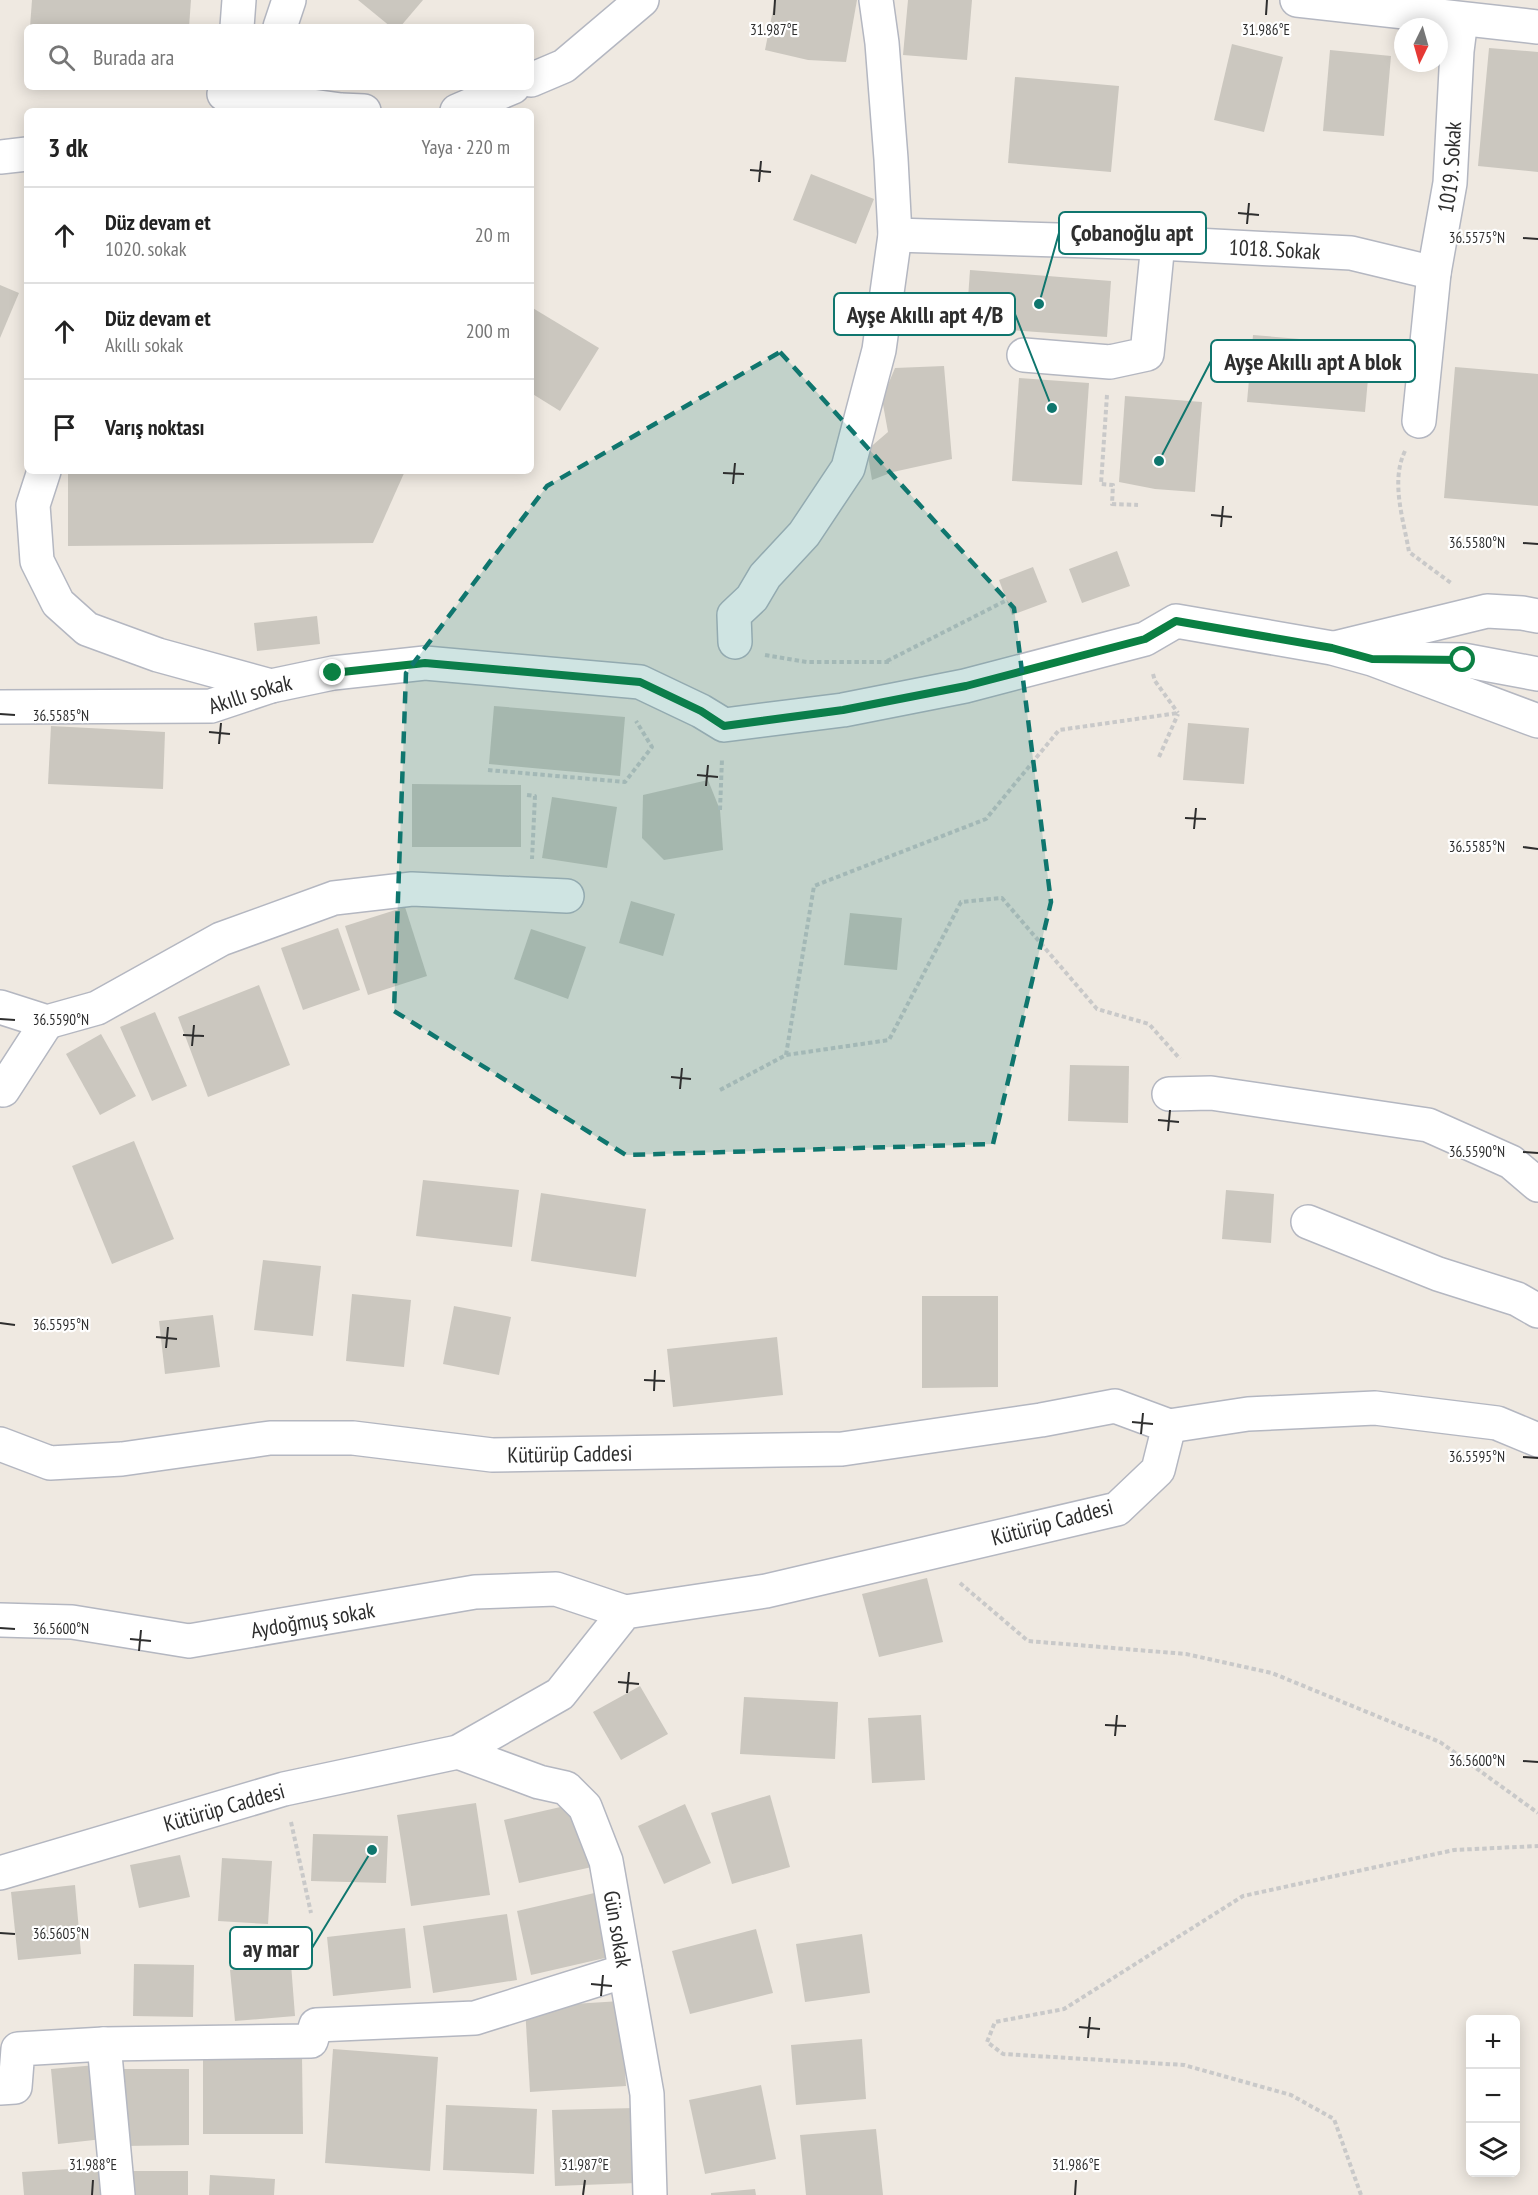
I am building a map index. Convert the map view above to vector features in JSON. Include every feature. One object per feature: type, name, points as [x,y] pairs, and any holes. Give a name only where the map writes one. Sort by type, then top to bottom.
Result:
[{"type":"street","points":[[237,24],[239,0]]},
{"type":"street","points":[[281,24],[289,0]]},
{"type":"street","points":[[534,79],[564,66],[642,0]]},
{"type":"street","points":[[735,642],[734,615],[752,598],[765,576],[804,534],[848,468],[879,350],[895,235],[885,78],[876,0]]},
{"type":"street","points":[[1297,0],[1538,27]]},
{"type":"street","name":"1019. Sokak","points":[[1419,421],[1434,273],[1450,183],[1457,51],[1461,19]]},
{"type":"street","points":[[464,108],[506,90]]},
{"type":"street","points":[[221,95],[325,108]]},
{"type":"street","points":[[0,158],[24,154]]},
{"type":"street","name":"1018. Sokak","points":[[895,235],[1158,243],[1351,253],[1434,273]]},
{"type":"street","points":[[1024,355],[1110,362],[1147,354],[1158,243]]},
{"type":"street","points":[[43,474],[33,505],[37,561],[58,603],[87,629],[158,655],[271,686]]},
{"type":"street","points":[[1332,648],[1487,611],[1538,616]]},
{"type":"street","points":[[724,726],[843,710],[966,686],[1145,639],[1176,621],[1332,648],[1372,659],[1538,721]]},
{"type":"street","points":[[1372,659],[1463,660],[1538,674]]},
{"type":"street","name":"Akıllı sokak","points":[[0,707],[211,706],[271,686],[333,673],[425,663],[640,682],[701,711],[724,726]]},
{"type":"street","points":[[0,1007],[47,1022],[97,1008],[221,939],[334,898],[412,889],[567,896]]},
{"type":"street","points":[[3,1090],[47,1022]]},
{"type":"street","points":[[1169,1094],[1210,1093],[1428,1125],[1511,1162],[1538,1185]]},
{"type":"street","points":[[1308,1222],[1438,1274],[1517,1299],[1538,1311]]},
{"type":"street","name":"Kütürüp Caddesi","points":[[0,1444],[50,1463],[122,1460],[270,1438],[352,1438],[492,1455],[842,1449],[1041,1420],[1115,1406],[1169,1426],[1158,1470],[1117,1509],[766,1591],[625,1612],[560,1694],[458,1752],[284,1789],[0,1874]]},
{"type":"street","points":[[1169,1426],[1248,1414],[1375,1408],[1497,1423],[1538,1417]]},
{"type":"street","points":[[1497,1423],[1538,1440]]},
{"type":"street","name":"Aydoğmuş sokak","points":[[0,1620],[72,1622],[189,1641],[475,1592],[556,1589],[625,1612]]},
{"type":"street","name":"Gün sokak","points":[[458,1752],[539,1782],[566,1788],[585,1807],[606,1861],[647,2094],[650,2195]]},
{"type":"street","points":[[0,2088],[15,2087],[18,2049],[104,2044],[311,2042],[316,2025],[475,2018],[626,1971]]},
{"type":"street","points":[[104,2044],[118,2195]]},
{"type":"path","points":[[1110,362],[1101,484],[1113,485],[1112,504],[1138,505]]},
{"type":"path","points":[[1419,421],[1402,458],[1398,490],[1409,552],[1487,611]]},
{"type":"path","points":[[885,662],[1007,600]]},
{"type":"path","points":[[1145,639],[1155,681],[1178,714]]},
{"type":"path","points":[[1159,757],[1178,714]]},
{"type":"path","points":[[786,1055],[814,886],[986,819],[1059,730],[1178,714]]},
{"type":"path","points":[[488,770],[625,782],[652,747],[638,723],[631,716]]},
{"type":"path","points":[[720,810],[724,726]]},
{"type":"path","points":[[527,795],[535,796],[530,894]]},
{"type":"path","points":[[720,1090],[786,1055],[889,1040],[961,902],[1002,898],[1097,1009],[1149,1023],[1210,1093]]},
{"type":"path","points":[[926,1554],[1028,1641],[1185,1654],[1272,1673],[1440,1742],[1538,1813]]},
{"type":"path","points":[[284,1789],[310,1913]]},
{"type":"path","points":[[1361,2195],[1334,2119],[1291,2095],[1184,2065],[1003,2054],[987,2042],[995,2022],[1064,2008],[1244,1896],[1455,1850],[1538,1846]]},
{"type":"highlighted area","points":[[780,352],[1014,608],[1051,902],[993,1144],[626,1155],[394,1011],[406,673],[547,486]]},
{"type":"building","points":[[32,0],[191,0],[189,24],[30,24]]},
{"type":"building","points":[[358,0],[423,0],[403,24],[387,24]]},
{"type":"building","points":[[775,0],[857,0],[846,62],[808,60],[765,50]]},
{"type":"building","points":[[908,0],[972,0],[967,60],[903,55]]},
{"type":"building","points":[[1232,44],[1283,57],[1264,132],[1214,120]]},
{"type":"building","points":[[1489,48],[1538,52],[1538,172],[1478,166]]},
{"type":"building","points":[[1330,50],[1391,56],[1384,136],[1323,131]]},
{"type":"building","points":[[1015,77],[1119,86],[1111,172],[1008,163]]},
{"type":"building","points":[[811,174],[874,199],[856,244],[793,220]]},
{"type":"building","points":[[970,270],[1111,281],[1107,337],[966,327]]},
{"type":"building","points":[[0,285],[19,293],[0,338]]},
{"type":"building","points":[[534,309],[599,348],[560,411],[534,395]]},
{"type":"building","points":[[1253,335],[1371,345],[1365,412],[1247,402]]},
{"type":"building","points":[[944,366],[952,459],[893,472],[872,480],[867,450],[888,432],[882,399],[895,368]]},
{"type":"building","points":[[1455,367],[1538,374],[1538,506],[1444,498]]},
{"type":"building","points":[[1019,378],[1089,383],[1082,485],[1012,481]]},
{"type":"building","points":[[1125,396],[1202,402],[1195,492],[1155,489],[1119,482]]},
{"type":"building","points":[[68,474],[404,474],[373,543],[68,546]]},
{"type":"building","points":[[1117,551],[1130,586],[1082,603],[1069,569]]},
{"type":"building","points":[[1033,567],[1047,602],[1012,615],[999,580]]},
{"type":"building","points":[[317,616],[320,644],[257,651],[254,623]]},
{"type":"building","points":[[494,706],[625,717],[620,776],[489,764]]},
{"type":"building","points":[[1188,723],[1249,728],[1244,784],[1183,780]]},
{"type":"building","points":[[51,726],[165,732],[163,789],[48,784]]},
{"type":"building","points":[[708,780],[720,810],[723,850],[664,860],[642,838],[643,795]]},
{"type":"building","points":[[412,784],[521,785],[521,847],[412,847]]},
{"type":"building","points":[[552,797],[617,807],[607,868],[542,858]]},
{"type":"building","points":[[631,901],[675,914],[663,956],[619,943]]},
{"type":"building","points":[[405,907],[427,976],[368,995],[345,926]]},
{"type":"building","points":[[850,913],[902,918],[897,970],[844,965]]},
{"type":"building","points":[[338,928],[360,990],[303,1010],[281,948]]},
{"type":"building","points":[[531,929],[586,947],[568,999],[514,979]]},
{"type":"building","points":[[259,985],[290,1065],[208,1097],[178,1017]]},
{"type":"building","points":[[155,1012],[187,1086],[152,1101],[120,1027]]},
{"type":"building","points":[[101,1034],[136,1096],[100,1115],[66,1054]]},
{"type":"building","points":[[1070,1065],[1129,1066],[1128,1123],[1068,1121]]},
{"type":"building","points":[[134,1141],[174,1239],[112,1264],[72,1166]]},
{"type":"building","points":[[423,1180],[519,1190],[512,1247],[416,1236]]},
{"type":"building","points":[[1226,1190],[1274,1194],[1271,1243],[1222,1239]]},
{"type":"building","points":[[541,1193],[646,1209],[636,1277],[531,1261]]},
{"type":"building","points":[[263,1260],[321,1266],[313,1336],[254,1330]]},
{"type":"building","points":[[352,1294],[411,1300],[404,1367],[346,1361]]},
{"type":"building","points":[[922,1296],[998,1296],[998,1387],[922,1388]]},
{"type":"building","points":[[454,1306],[511,1317],[499,1375],[443,1364]]},
{"type":"building","points":[[213,1315],[220,1367],[165,1374],[159,1321]]},
{"type":"building","points":[[777,1337],[783,1395],[673,1407],[667,1349]]},
{"type":"building","points":[[927,1578],[943,1642],[879,1657],[862,1594]]},
{"type":"building","points":[[640,1686],[668,1734],[621,1760],[593,1712]]},
{"type":"building","points":[[744,1697],[838,1702],[835,1759],[740,1754]]},
{"type":"building","points":[[921,1715],[925,1780],[872,1783],[868,1718]]},
{"type":"building","points":[[770,1795],[790,1867],[732,1884],[711,1813]]},
{"type":"building","points":[[476,1803],[490,1895],[411,1906],[397,1815]]},
{"type":"building","points":[[578,1803],[592,1867],[519,1883],[504,1820]]},
{"type":"building","points":[[685,1804],[711,1863],[664,1884],[638,1826]]},
{"type":"building","points":[[313,1834],[388,1836],[386,1883],[311,1881]]},
{"type":"building","points":[[180,1855],[190,1897],[139,1908],[130,1865]]},
{"type":"building","points":[[222,1858],[272,1861],[268,1924],[218,1921]]},
{"type":"building","points":[[75,1885],[81,1954],[18,1960],[11,1892]]},
{"type":"building","points":[[603,1891],[618,1955],[531,1975],[517,1911]]},
{"type":"building","points":[[507,1914],[517,1980],[433,1993],[423,1926]]},
{"type":"building","points":[[405,1928],[411,1988],[333,1996],[327,1937]]},
{"type":"building","points":[[756,1929],[773,1993],[690,2014],[672,1951]]},
{"type":"building","points":[[862,1934],[870,1993],[805,2002],[796,1944]]},
{"type":"building","points":[[134,1964],[194,1965],[193,2017],[133,2016]]},
{"type":"building","points":[[291,1964],[295,2016],[235,2021],[230,1970]]},
{"type":"building","points":[[621,2001],[626,2086],[530,2092],[525,2007]]},
{"type":"building","points":[[862,2039],[866,2099],[796,2105],[791,2045]]},
{"type":"building","points":[[333,2049],[438,2057],[430,2171],[325,2163]]},
{"type":"building","points":[[203,2056],[302,2056],[303,2134],[203,2134]]},
{"type":"building","points":[[96,2065],[103,2139],[58,2144],[51,2069]]},
{"type":"building","points":[[123,2069],[189,2069],[189,2145],[124,2146]]},
{"type":"building","points":[[761,2085],[776,2159],[705,2174],[689,2100]]},
{"type":"building","points":[[446,2105],[537,2109],[534,2174],[443,2170]]},
{"type":"building","points":[[636,2108],[637,2183],[555,2186],[552,2110]]},
{"type":"building","points":[[876,2129],[883,2195],[806,2195],[800,2135]]},
{"type":"building","points":[[101,2167],[102,2195],[24,2195],[22,2172]]},
{"type":"building","points":[[129,2171],[188,2171],[188,2195],[129,2195]]},
{"type":"building","points":[[210,2175],[275,2179],[274,2195],[209,2195]]},
{"type":"building","points":[[755,2189],[756,2195],[711,2195],[711,2193]]},
{"type":"place","name":"Çobanoğlu apt","points":[[1039,304]]},
{"type":"place","name":"Ayşe Akıllı apt 4/B","points":[[1052,408]]},
{"type":"place","name":"Ayşe Akıllı apt A blok","points":[[1159,461]]},
{"type":"place","name":"ay mar","points":[[372,1850]]},
{"type":"route","points":[[333,673],[425,663],[640,682],[701,711],[724,726],[843,710],[966,686],[1145,639],[1176,621],[1332,648],[1372,659],[1463,660]]}]
